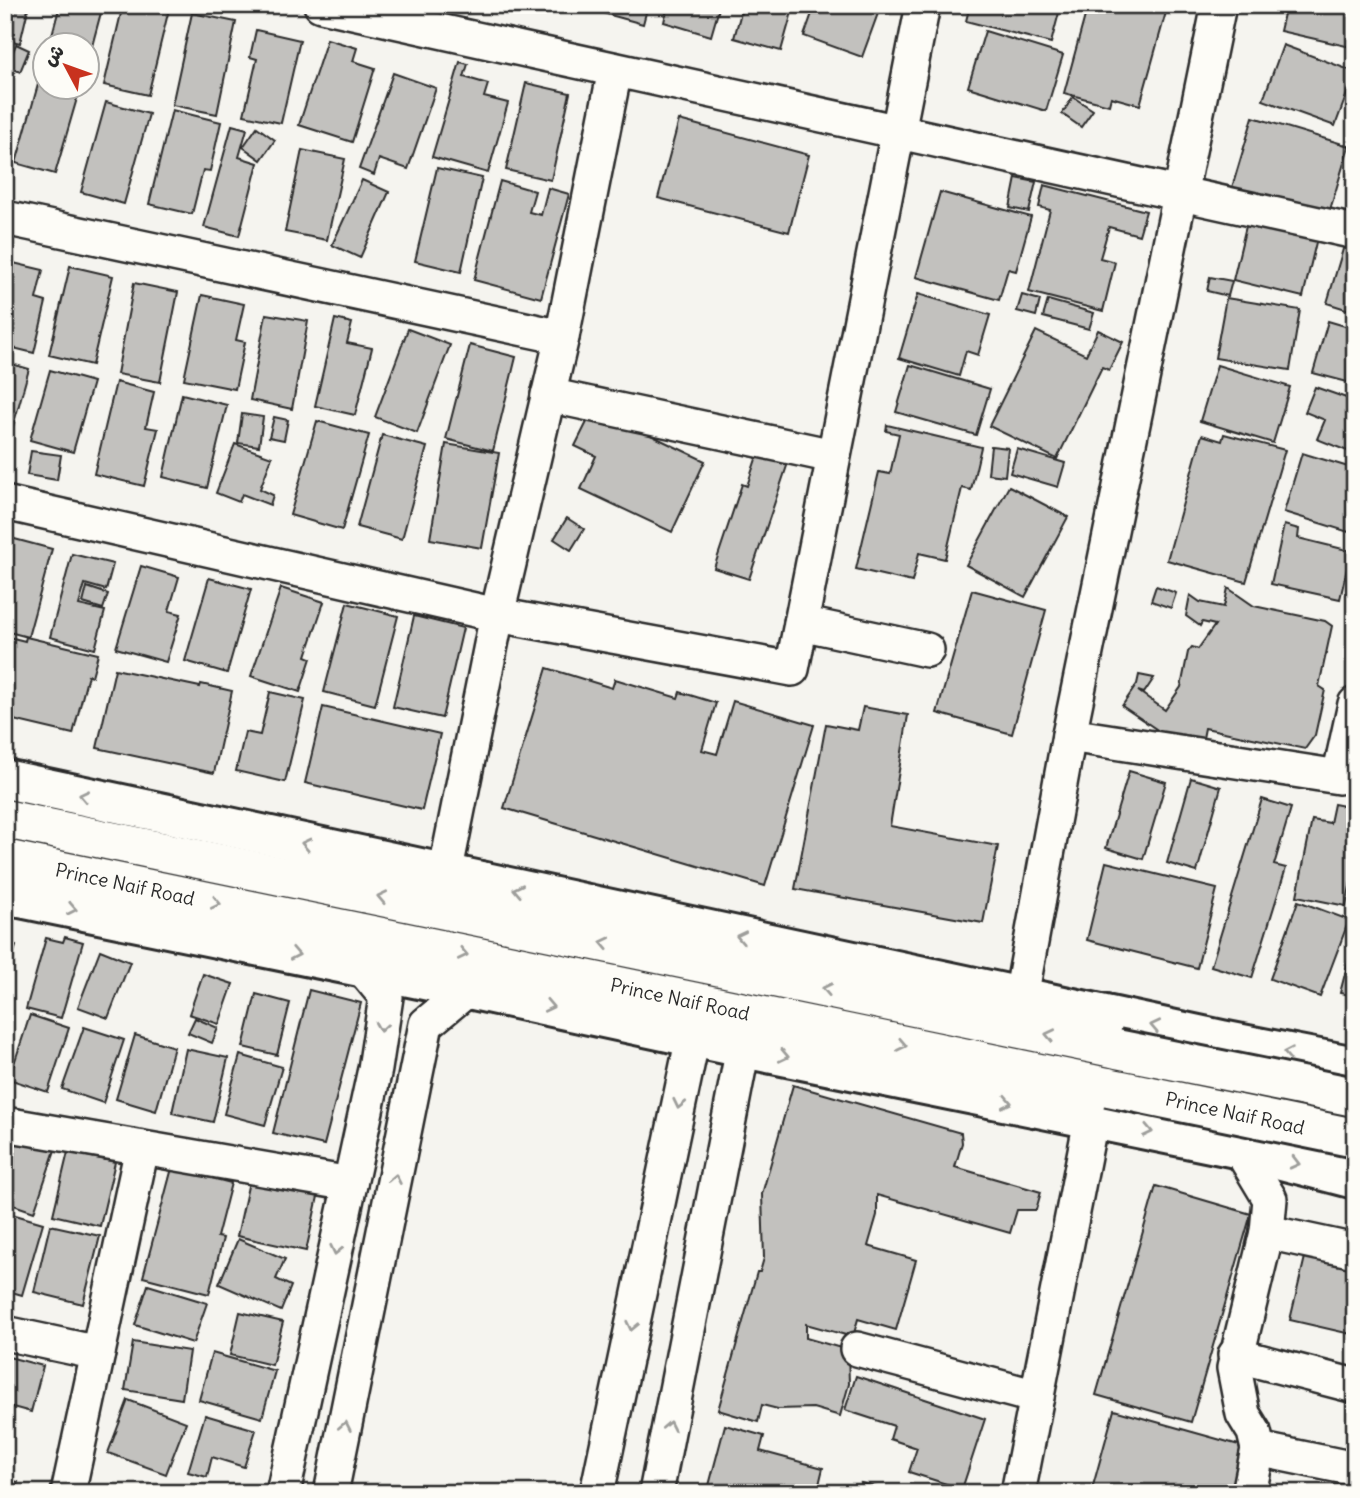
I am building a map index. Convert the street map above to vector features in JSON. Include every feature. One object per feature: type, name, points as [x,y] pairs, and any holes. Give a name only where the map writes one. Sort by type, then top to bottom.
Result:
[{"type":"main road","points":[[5,779],[1222,1040],[1355,1066]]},
{"type":"main road","name":"Prince Naif Road","points":[[5,818],[1355,1097]]},
{"type":"main road","name":"Prince Naif Road","points":[[5,859],[1100,1104],[1222,1146],[1352,1177]]},
{"type":"main road","name":"Prince Naif Road","points":[[5,895],[743,1048],[1100,1104],[1355,1138]]},
{"type":"main road","points":[[1222,1040],[1241,1055],[1250,1068],[1252,1086],[1248,1108],[1222,1146]]},
{"type":"street","points":[[321,5],[1355,232]]},
{"type":"street","points":[[5,503],[497,615],[792,669],[923,5]]},
{"type":"street","points":[[1021,997],[1069,734],[1219,5]]},
{"type":"street","points":[[445,874],[497,615],[562,337],[615,70]]},
{"type":"street","points":[[5,218],[562,337]]},
{"type":"street","points":[[548,395],[834,456]]},
{"type":"street","points":[[801,623],[927,650]]},
{"type":"street","points":[[1069,734],[1339,777],[1355,704]]},
{"type":"street","points":[[283,1493],[375,1069],[386,996],[362,968]]},
{"type":"street","points":[[331,1493],[426,1024],[468,989]]},
{"type":"street","points":[[597,1493],[693,1037]]},
{"type":"street","points":[[656,1493],[743,1048]]},
{"type":"street","points":[[1018,1493],[1100,1104]]},
{"type":"street","points":[[5,1124],[350,1184]]},
{"type":"street","points":[[1222,1146],[1270,1199],[1267,1232],[1234,1368],[1243,1414],[1254,1432],[1258,1449],[1250,1493]]},
{"type":"street","points":[[68,1493],[142,1147]]},
{"type":"street","points":[[666,1163],[719,1171]]},
{"type":"street","points":[[1267,1232],[1355,1251]]},
{"type":"street","points":[[5,1333],[98,1353]]},
{"type":"street","points":[[857,1349],[1037,1397]]},
{"type":"street","points":[[1235,1355],[1355,1386]]},
{"type":"street","points":[[1258,1449],[1355,1469]]},
{"type":"building","points":[[5,5],[29,5],[20,43],[12,41],[6,71]]},
{"type":"building","points":[[60,5],[103,5],[96,32],[53,32]]},
{"type":"building","points":[[123,5],[170,5],[148,95],[104,85]]},
{"type":"building","points":[[593,5],[648,5],[643,24],[592,10]]},
{"type":"building","points":[[668,5],[720,5],[711,36],[664,22]]},
{"type":"building","points":[[743,5],[794,5],[781,51],[734,38]]},
{"type":"building","points":[[815,5],[881,5],[862,57],[804,36]]},
{"type":"building","points":[[970,5],[1061,5],[1051,43],[966,21]]},
{"type":"building","points":[[1088,5],[1168,5],[1140,105],[1111,97],[1109,105],[1064,93]]},
{"type":"building","points":[[1286,5],[1355,5],[1355,48],[1280,31]]},
{"type":"building","points":[[192,13],[236,22],[217,114],[172,105]]},
{"type":"building","points":[[256,30],[300,40],[281,123],[244,115],[257,59],[250,57]]},
{"type":"building","points":[[985,31],[1063,55],[1046,111],[968,87]]},
{"type":"building","points":[[327,39],[357,48],[353,61],[375,68],[352,142],[299,125]]},
{"type":"building","points":[[16,44],[29,50],[20,72],[7,66]]},
{"type":"building","points":[[1283,45],[1355,72],[1335,126],[1263,100]]},
{"type":"building","points":[[460,62],[468,64],[464,77],[488,84],[484,97],[508,103],[488,173],[432,157]]},
{"type":"building","points":[[393,73],[436,88],[408,169],[379,159],[374,175],[359,169]]},
{"type":"building","points":[[526,83],[570,93],[551,180],[506,170]]},
{"type":"building","points":[[1073,97],[1093,110],[1081,127],[1062,114]]},
{"type":"building","points":[[33,102],[76,102],[55,174],[16,163]]},
{"type":"building","points":[[106,102],[149,114],[124,204],[81,192]]},
{"type":"building","points":[[172,110],[221,122],[210,171],[203,170],[192,214],[149,204]]},
{"type":"building","points":[[1253,117],[1349,146],[1327,220],[1231,191]]},
{"type":"building","points":[[679,120],[809,155],[789,232],[658,198]]},
{"type":"building","points":[[232,125],[247,129],[239,157],[258,163],[239,236],[204,227]]},
{"type":"building","points":[[257,127],[275,140],[261,160],[243,147]]},
{"type":"building","points":[[302,150],[345,159],[327,240],[285,232]]},
{"type":"building","points":[[437,168],[482,178],[461,272],[415,261]]},
{"type":"building","points":[[1016,178],[1036,182],[1029,212],[1010,208]]},
{"type":"building","points":[[362,180],[389,192],[360,258],[332,245]]},
{"type":"building","points":[[500,181],[535,191],[529,212],[541,215],[548,188],[569,194],[541,298],[474,280]]},
{"type":"building","points":[[1044,185],[1146,211],[1139,235],[1109,227],[1100,258],[1115,262],[1103,311],[1029,292],[1050,210],[1039,207]]},
{"type":"building","points":[[940,192],[1031,217],[1016,271],[1008,269],[999,300],[916,277]]},
{"type":"building","points":[[1247,222],[1317,238],[1303,297],[1233,280]]},
{"type":"building","points":[[1346,239],[1355,242],[1355,312],[1327,303]]},
{"type":"building","points":[[5,261],[43,270],[36,299],[46,302],[34,353],[5,346]]},
{"type":"building","points":[[70,266],[113,276],[92,365],[49,355]]},
{"type":"building","points":[[1210,277],[1232,281],[1228,296],[1207,291]]},
{"type":"building","points":[[134,283],[178,292],[160,382],[117,374]]},
{"type":"building","points":[[918,294],[990,315],[978,355],[966,351],[959,376],[899,358]]},
{"type":"building","points":[[202,295],[244,304],[236,340],[245,342],[235,389],[184,379]]},
{"type":"building","points":[[1022,295],[1040,300],[1036,316],[1017,311]]},
{"type":"building","points":[[1226,298],[1300,310],[1290,370],[1215,358]]},
{"type":"building","points":[[1048,300],[1094,313],[1089,329],[1043,317]]},
{"type":"building","points":[[266,314],[308,321],[292,409],[250,400]]},
{"type":"building","points":[[335,319],[352,323],[347,343],[372,348],[355,415],[315,406]]},
{"type":"building","points":[[1328,321],[1355,329],[1355,384],[1313,373]]},
{"type":"building","points":[[408,329],[450,345],[417,433],[375,417]]},
{"type":"building","points":[[1098,330],[1123,342],[1109,370],[1102,367],[1057,459],[989,426],[1036,331],[1086,355]]},
{"type":"building","points":[[470,345],[516,357],[493,451],[446,439]]},
{"type":"building","points":[[5,362],[29,369],[5,455]]},
{"type":"building","points":[[910,365],[990,389],[976,435],[896,412]]},
{"type":"building","points":[[1217,365],[1290,387],[1273,443],[1200,421]]},
{"type":"building","points":[[50,370],[93,382],[73,452],[30,440]]},
{"type":"building","points":[[116,382],[154,392],[146,427],[158,429],[144,486],[94,474]]},
{"type":"building","points":[[1315,387],[1355,401],[1355,454],[1317,439],[1325,420],[1305,412]]},
{"type":"building","points":[[182,394],[227,405],[207,488],[163,477]]},
{"type":"building","points":[[594,408],[705,461],[672,532],[581,489],[596,456],[575,446]]},
{"type":"building","points":[[242,414],[263,417],[259,446],[238,443]]},
{"type":"building","points":[[274,417],[288,420],[284,440],[269,437]]},
{"type":"building","points":[[317,421],[369,435],[342,530],[290,515]]},
{"type":"building","points":[[887,425],[981,447],[971,490],[962,488],[945,559],[919,553],[912,582],[856,569],[879,472],[890,474],[899,434],[886,431]]},
{"type":"building","points":[[1224,434],[1285,450],[1246,582],[1167,560],[1202,435],[1222,441]]},
{"type":"building","points":[[382,435],[427,447],[402,539],[357,527]]},
{"type":"building","points":[[235,444],[272,457],[260,489],[273,495],[270,505],[242,494],[239,502],[216,493]]},
{"type":"building","points":[[446,444],[499,453],[482,548],[430,539]]},
{"type":"building","points":[[991,446],[1008,448],[1005,476],[988,474]]},
{"type":"building","points":[[760,447],[790,457],[749,579],[714,568],[742,484],[747,486]]},
{"type":"building","points":[[1017,449],[1065,463],[1058,487],[1010,473]]},
{"type":"building","points":[[31,451],[61,455],[57,480],[27,475]]},
{"type":"building","points":[[1302,453],[1355,469],[1355,534],[1284,512]]},
{"type":"building","points":[[1009,486],[1068,517],[1025,597],[966,565]]},
{"type":"building","points":[[567,518],[584,529],[571,550],[554,539]]},
{"type":"building","points":[[1284,525],[1299,529],[1298,538],[1351,551],[1340,599],[1271,584]]},
{"type":"building","points":[[7,537],[52,549],[28,637],[5,631]]},
{"type":"building","points":[[72,554],[113,564],[106,590],[85,584],[79,605],[105,611],[95,649],[50,637]]},
{"type":"building","points":[[141,566],[179,577],[169,611],[181,614],[166,662],[116,648]]},
{"type":"building","points":[[209,578],[251,589],[227,673],[185,661]]},
{"type":"building","points":[[1156,586],[1176,593],[1171,608],[1151,601]]},
{"type":"building","points":[[87,587],[108,594],[103,609],[83,603]]},
{"type":"building","points":[[281,588],[324,602],[306,656],[311,658],[300,692],[251,676]]},
{"type":"building","points":[[1228,588],[1254,606],[1325,621],[1332,626],[1319,686],[1325,690],[1315,735],[1305,749],[1205,728],[1202,743],[1165,735],[1122,706],[1137,684],[1139,675],[1154,678],[1144,693],[1138,691],[1165,710],[1181,687],[1188,652],[1192,647],[1198,649],[1215,625],[1202,622],[1200,626],[1186,616],[1190,595],[1200,602],[1224,607]]},
{"type":"building","points":[[972,590],[1046,610],[1012,734],[937,713]]},
{"type":"building","points":[[347,603],[398,616],[375,705],[324,692]]},
{"type":"building","points":[[414,616],[463,628],[442,718],[393,707]]},
{"type":"building","points":[[5,636],[25,641],[26,637],[98,654],[92,676],[88,675],[73,734],[5,718]]},
{"type":"building","points":[[547,668],[612,688],[615,679],[678,698],[680,692],[716,703],[702,750],[717,754],[733,701],[814,725],[765,886],[504,808]]},
{"type":"building","points":[[115,669],[232,691],[214,773],[97,748]]},
{"type":"building","points":[[270,692],[305,700],[285,782],[236,771],[245,732],[260,735]]},
{"type":"building","points":[[323,707],[440,734],[422,810],[305,783]]},
{"type":"building","points":[[863,707],[908,715],[890,826],[998,846],[983,923],[795,889],[826,724],[858,730]]},
{"type":"building","points":[[1129,771],[1166,782],[1143,859],[1106,848]]},
{"type":"building","points":[[1191,778],[1221,787],[1197,872],[1167,863]]},
{"type":"building","points":[[1262,799],[1291,808],[1274,865],[1286,868],[1252,978],[1211,966]]},
{"type":"building","points":[[1334,804],[1355,808],[1355,862],[1346,906],[1297,896],[1312,820],[1330,823]]},
{"type":"building","points":[[1106,862],[1217,889],[1197,968],[1087,940]]},
{"type":"building","points":[[1298,901],[1349,920],[1320,997],[1270,979]]},
{"type":"building","points":[[1355,936],[1355,996],[1340,993]]},
{"type":"building","points":[[65,937],[83,942],[61,1018],[26,1009],[46,938],[63,942]]},
{"type":"building","points":[[5,942],[16,946],[5,978]]},
{"type":"building","points":[[100,950],[130,962],[108,1018],[78,1007]]},
{"type":"building","points":[[203,974],[233,984],[219,1024],[189,1014]]},
{"type":"building","points":[[309,990],[361,1003],[324,1145],[273,1133]]},
{"type":"building","points":[[256,994],[290,1003],[277,1055],[243,1047]]},
{"type":"building","points":[[30,1015],[69,1028],[48,1092],[9,1079]]},
{"type":"building","points":[[195,1018],[218,1028],[212,1043],[188,1033]]},
{"type":"building","points":[[84,1027],[124,1040],[103,1103],[62,1089]]},
{"type":"building","points":[[135,1035],[174,1047],[156,1111],[116,1099]]},
{"type":"building","points":[[186,1049],[228,1058],[213,1122],[172,1113]]},
{"type":"building","points":[[240,1055],[282,1067],[265,1125],[224,1114]]},
{"type":"building","points":[[793,1085],[961,1133],[962,1143],[955,1167],[1041,1192],[1036,1210],[1017,1210],[1010,1233],[877,1195],[877,1215],[868,1246],[916,1260],[896,1330],[858,1319],[853,1337],[806,1324],[806,1338],[848,1350],[849,1384],[840,1416],[813,1408],[778,1409],[762,1405],[758,1422],[718,1410],[757,1272],[760,1272],[764,1258],[762,1194]]},
{"type":"building","points":[[18,1134],[56,1147],[34,1212],[5,1202],[5,1173]]},
{"type":"building","points":[[68,1152],[115,1162],[100,1226],[53,1215]]},
{"type":"building","points":[[172,1168],[231,1183],[217,1237],[223,1238],[209,1294],[143,1277]]},
{"type":"building","points":[[250,1177],[319,1192],[306,1251],[237,1236]]},
{"type":"building","points":[[1156,1186],[1251,1214],[1191,1422],[1096,1395]]},
{"type":"building","points":[[5,1212],[43,1223],[22,1295],[5,1290]]},
{"type":"building","points":[[50,1225],[100,1236],[83,1304],[34,1292]]},
{"type":"building","points":[[238,1239],[285,1259],[276,1279],[291,1286],[281,1311],[219,1284]]},
{"type":"building","points":[[1306,1253],[1355,1265],[1355,1335],[1290,1320]]},
{"type":"building","points":[[148,1285],[207,1303],[193,1343],[135,1325]]},
{"type":"building","points":[[240,1312],[283,1322],[272,1365],[230,1355]]},
{"type":"building","points":[[133,1342],[189,1351],[182,1399],[125,1390]]},
{"type":"building","points":[[212,1353],[275,1371],[262,1418],[199,1400]]},
{"type":"building","points":[[5,1356],[43,1366],[31,1412],[5,1405]]},
{"type":"building","points":[[856,1376],[985,1419],[962,1489],[909,1472],[917,1448],[890,1439],[894,1426],[845,1410]]},
{"type":"building","points":[[128,1400],[186,1422],[166,1474],[108,1453]]},
{"type":"building","points":[[1114,1410],[1246,1447],[1233,1493],[1091,1493]]},
{"type":"building","points":[[205,1415],[256,1430],[244,1467],[212,1457],[207,1477],[188,1472]]},
{"type":"building","points":[[725,1425],[764,1436],[760,1451],[823,1468],[817,1493],[707,1493]]},
{"type":"building","points":[[5,1479],[18,1482],[15,1493],[5,1493]]},
{"type":"building","points":[[861,1483],[894,1493],[859,1493]]}]
